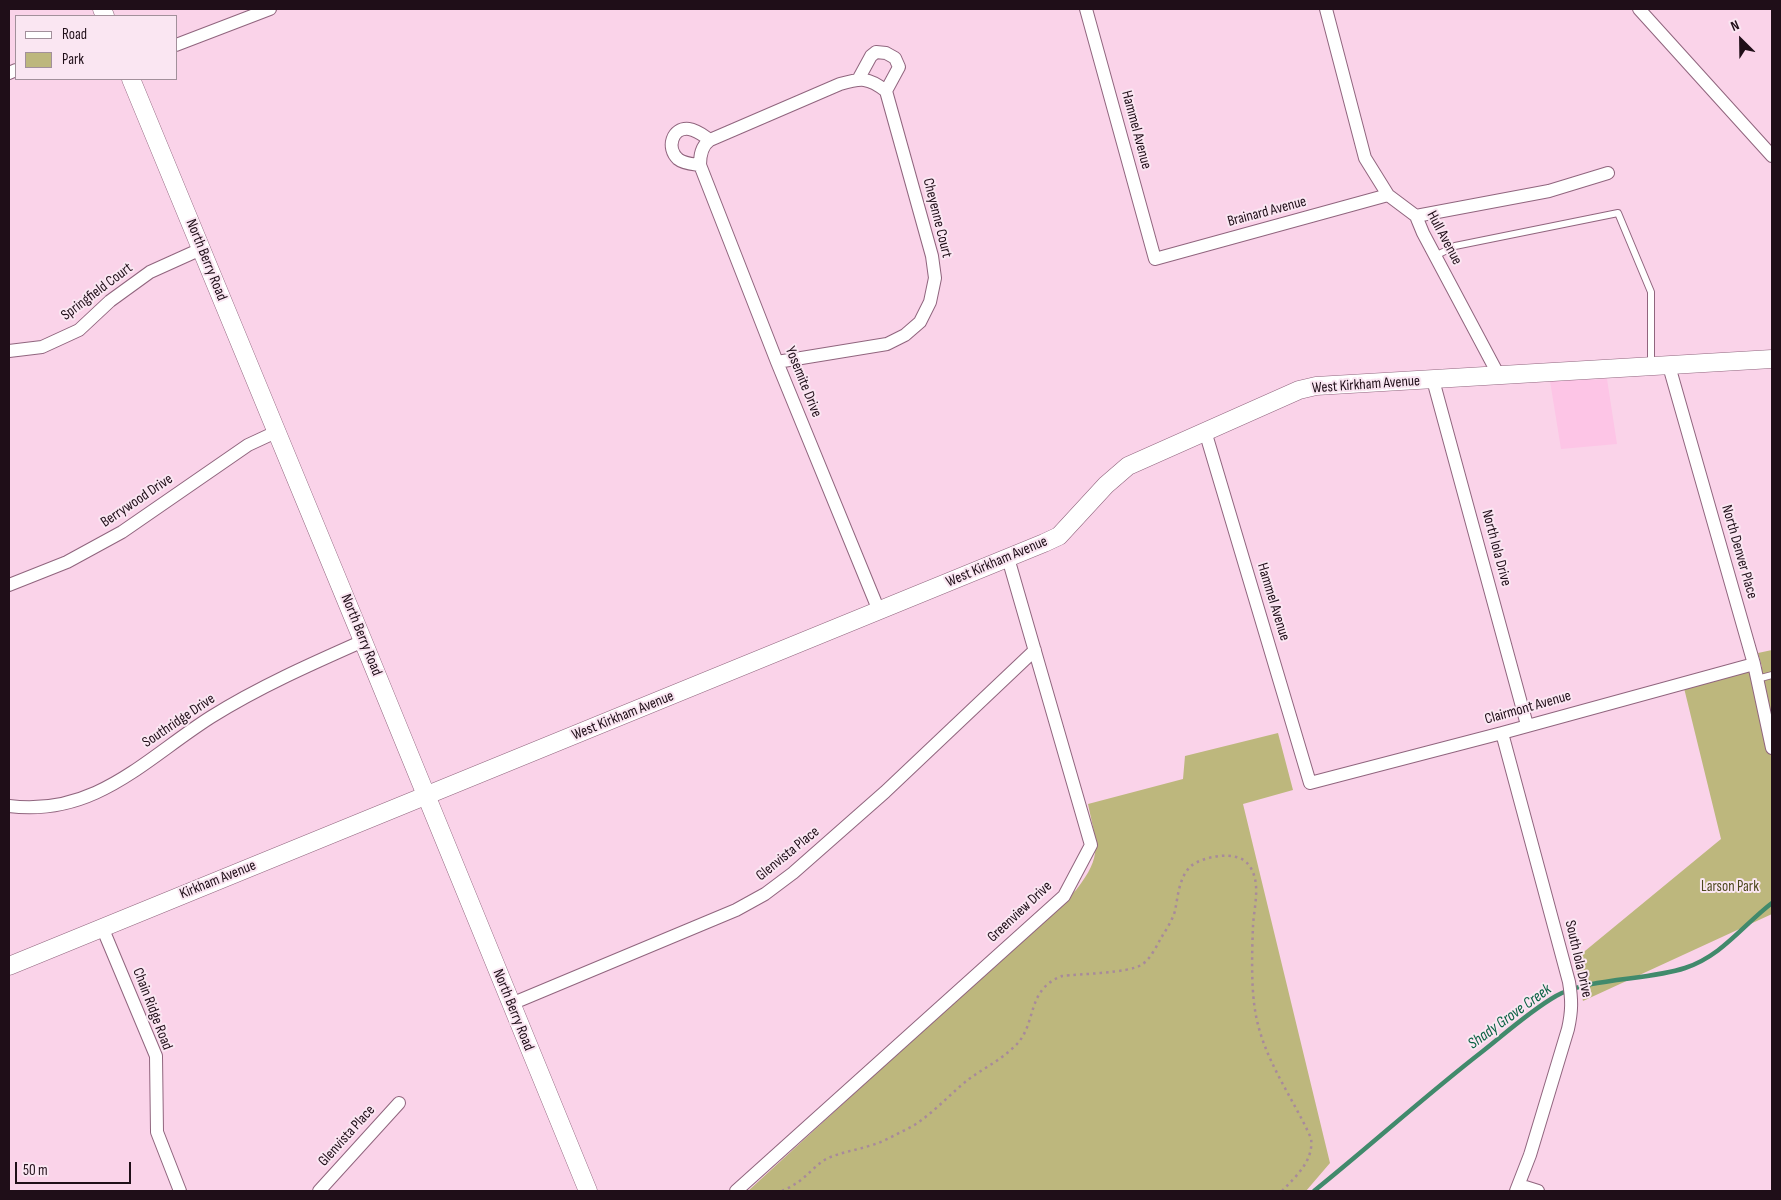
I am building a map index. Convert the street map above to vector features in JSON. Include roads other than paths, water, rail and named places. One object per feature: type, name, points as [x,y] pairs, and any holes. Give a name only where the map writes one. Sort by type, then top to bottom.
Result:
[{"type":"street","points":[[178,44],[270,9]]},
{"type":"street","name":"Hammel Avenue","points":[[1086,9],[1155,260]]},
{"type":"street","name":"Hull Avenue","points":[[1326,9],[1365,158],[1388,195],[1416,216],[1435,256],[1498,374]]},
{"type":"street","points":[[1639,9],[1772,156]]},
{"type":"street","points":[[710,140],[694,130],[678,130],[673,137],[671,146],[678,158],[688,164],[700,160],[707,142],[710,140],[840,84],[859,78],[874,82],[886,91],[899,67],[895,58],[886,53],[876,52],[871,56],[859,78]]},
{"type":"street","name":"North Berry Road","points":[[131,80],[588,1191]]},
{"type":"street","name":"Cheyenne Court","points":[[777,362],[887,344],[905,335],[920,322],[930,302],[935,278],[932,256],[886,91]]},
{"type":"street","name":"Yosemite Drive","points":[[700,160],[777,362],[879,611]]},
{"type":"street","points":[[1416,216],[1549,191],[1608,173]]},
{"type":"street","name":"Brainard Avenue","points":[[1155,260],[1388,195]]},
{"type":"street","name":"Springfield Court","points":[[9,351],[42,346],[79,330],[110,301],[150,272],[201,249]]},
{"type":"street","name":"West Kirkham Avenue","points":[[427,796],[1059,536],[1106,485],[1128,466],[1299,390],[1316,386],[1433,380],[1498,374],[1772,359]]},
{"type":"street","name":"North Denver Place","points":[[1669,366],[1754,664],[1772,748]]},
{"type":"street","name":"North Iola Drive","points":[[1433,380],[1527,725]]},
{"type":"street","name":"Hammel Avenue","points":[[1205,431],[1310,783]]},
{"type":"street","name":"Berrywood Drive","points":[[9,585],[67,562],[122,532],[248,445],[276,432]]},
{"type":"street","name":"Greenview Drive","points":[[736,1191],[1064,896],[1091,845],[1008,558]]},
{"type":"street","name":"Southridge Drive","points":[[9,806],[28,808],[50,807],[90,795],[139,769],[210,718],[278,679],[363,641]]},
{"type":"street","name":"Glenvista Place","points":[[511,1004],[736,910],[766,894],[793,873],[885,792],[1035,650]]},
{"type":"street","name":"Clairmont Avenue","points":[[1310,783],[1754,664]]},
{"type":"street","name":"South Iola Drive","points":[[1502,733],[1569,982],[1572,1000],[1568,1029],[1530,1155],[1517,1188]]},
{"type":"street","name":"Kirkham Avenue","points":[[9,966],[427,796]]},
{"type":"street","name":"Chain Ridge Road","points":[[102,927],[156,1056],[157,1132],[180,1191]]},
{"type":"street","name":"Glenvista Place","points":[[319,1191],[399,1103]]},
{"type":"street","points":[[1517,1188],[1538,1191]]},
{"type":"lane","points":[[1435,256],[1455,246],[1618,213],[1651,292],[1651,367]]},
{"type":"lane","points":[[1757,679],[1772,674]]},
{"type":"waterway","name":"Shady Grove Creek","points":[[1314,1191],[1461,1068],[1546,1002],[1556,996],[1585,985],[1670,972],[1698,963],[1721,948],[1772,903]]},
{"type":"park label","name":"Larson Park","points":[[1730,887]]}]
